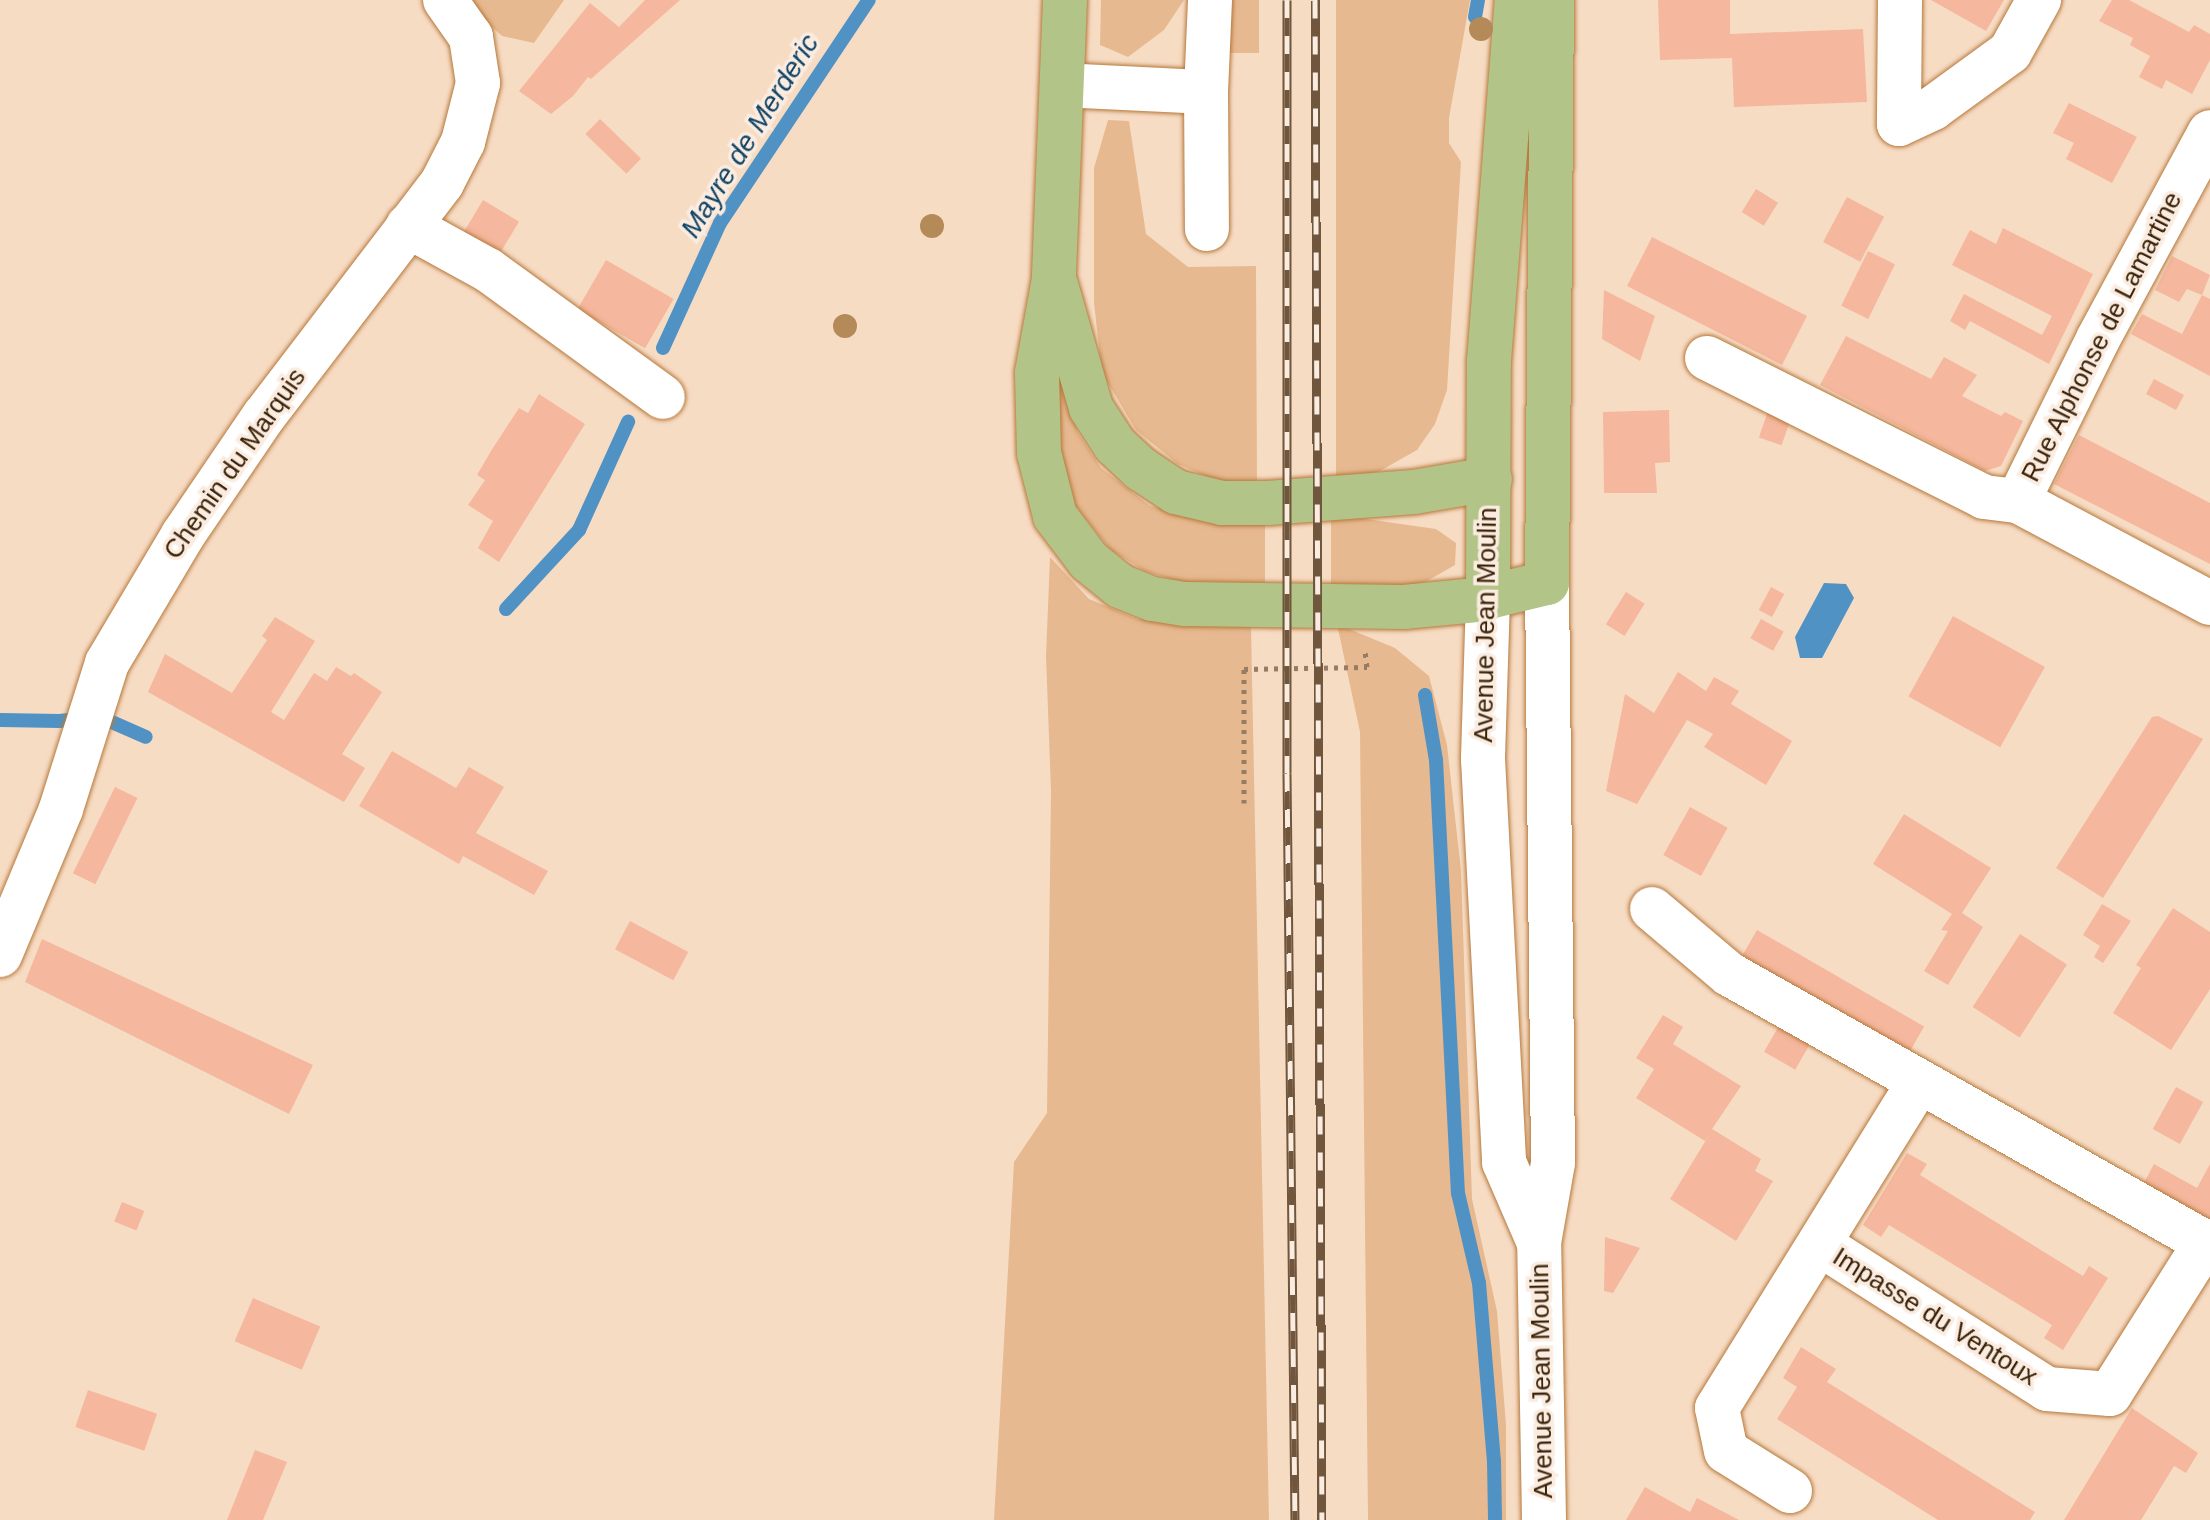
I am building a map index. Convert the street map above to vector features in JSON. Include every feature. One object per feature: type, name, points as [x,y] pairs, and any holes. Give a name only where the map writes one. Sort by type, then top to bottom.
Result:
[{"type":"main road","points":[[1065,0],[1054,279],[1037,373],[1039,453],[1055,516],[1089,561],[1120,586],[1153,599],[1186,604],[1404,607],[1488,598],[1547,583]]},
{"type":"main road","name":"Avenue Jean Moulin","points":[[1488,598],[1489,361],[1517,0]]},
{"type":"main road","name":"Avenue Jean Moulin","points":[[1547,583],[1552,0]]},
{"type":"main road","points":[[1054,279],[1091,408],[1115,445],[1141,469],[1176,492],[1222,503],[1268,503],[1414,492],[1490,479]]},
{"type":"street","name":"Chemin du Marquis","points":[[0,955],[61,809],[107,663],[183,535],[264,416],[442,183],[463,142],[478,83],[471,37],[445,0]]},
{"type":"street","points":[[1207,229],[1206,92],[1210,0]]},
{"type":"street","points":[[1900,0],[1899,124],[1933,108],[2010,52],[2039,0]]},
{"type":"street","points":[[1062,85],[1206,92]]},
{"type":"street","name":"Rue Alphonse de Lamartine","points":[[2018,501],[2098,339],[2210,132]]},
{"type":"street","points":[[408,226],[488,270],[663,397]]},
{"type":"street","points":[[1707,358],[1984,497],[2018,501],[2210,603]]},
{"type":"street","name":"Avenue Jean Moulin","points":[[1544,1520],[1539,1243],[1553,1163],[1547,583]]},
{"type":"street","name":"Avenue Jean Moulin","points":[[1488,598],[1483,759],[1504,1162],[1539,1243]]},
{"type":"street","name":"Impasse du Ventoux","points":[[1652,909],[1729,974],[2208,1244],[2110,1394],[2047,1389],[1821,1245]]},
{"type":"street","name":"Impasse du Ventoux","points":[[1790,1491],[1726,1451],[1717,1408],[1821,1245],[1919,1082]]},
{"type":"path","points":[[1244,803],[1244,669],[1367,667],[1360,606]]},
{"type":"shaded area","points":[[461,0],[564,0],[534,43],[502,36]]},
{"type":"shaded area","points":[[1101,0],[1184,0],[1164,30],[1128,57],[1100,45]]},
{"type":"shaded area","points":[[1224,0],[1259,0],[1259,53],[1224,53]]},
{"type":"shaded area","points":[[1336,0],[1470,0],[1449,118],[1449,143],[1461,162],[1447,390],[1435,424],[1417,450],[1380,471],[1336,484]]},
{"type":"shaded area","points":[[1108,120],[1129,121],[1146,234],[1188,267],[1256,266],[1257,484],[1227,485],[1178,464],[1136,430],[1102,373],[1094,303],[1094,168]]},
{"type":"shaded area","points":[[1054,362],[1078,433],[1101,468],[1150,506],[1201,517],[1265,519],[1265,593],[1202,589],[1145,571],[1111,550],[1070,499],[1058,467]]},
{"type":"shaded area","points":[[1331,514],[1436,529],[1456,543],[1455,565],[1427,581],[1404,587],[1331,595]]},
{"type":"shaded area","points":[[1050,557],[1089,599],[1137,619],[1251,627],[1269,1520],[994,1520],[1014,1162],[1047,1113],[1051,791],[1046,656]]},
{"type":"shaded area","points":[[1337,624],[1395,648],[1429,676],[1447,745],[1461,871],[1472,1199],[1497,1311],[1506,1425],[1506,1520],[1368,1520],[1360,732]]},
{"type":"water","points":[[1824,583],[1846,584],[1854,598],[1822,658],[1800,658],[1795,637]]},
{"type":"building","points":[[645,0],[680,0],[591,79],[588,77],[573,96],[551,114],[519,91],[590,3],[619,27]]},
{"type":"building","points":[[1658,0],[1730,0],[1730,34],[1863,29],[1867,102],[1734,107],[1732,58],[1660,60]]},
{"type":"building","points":[[1931,0],[2004,0],[1986,31]]},
{"type":"building","points":[[2112,0],[2129,0],[2189,32],[2194,25],[2210,34],[2210,60],[2192,94],[2166,80],[2162,89],[2139,77],[2150,56],[2130,45],[2133,38],[2099,21]]},
{"type":"building","points":[[2069,103],[2137,137],[2112,183],[2066,159],[2074,143],[2053,133]]},
{"type":"building","points":[[600,119],[641,159],[626,174],[585,134]]},
{"type":"building","points":[[1756,189],[1778,203],[1764,226],[1742,212]]},
{"type":"building","points":[[1847,197],[1884,217],[1860,262],[1823,242]]},
{"type":"building","points":[[483,200],[519,222],[498,257],[462,235]]},
{"type":"building","points":[[2003,228],[2093,274],[2049,364],[1970,321],[1965,330],[1950,321],[1964,294],[2042,335],[2052,316],[1952,265],[1970,230],[1996,244]]},
{"type":"building","points":[[1652,237],[1807,316],[1782,365],[1627,286]]},
{"type":"building","points":[[1868,251],[1895,264],[1868,319],[1841,306]]},
{"type":"building","points":[[2172,256],[2210,275],[2202,295],[2187,289],[2179,302],[2155,290]]},
{"type":"building","points":[[606,260],[674,299],[645,348],[578,309]]},
{"type":"building","points":[[1604,290],[1655,316],[1640,361],[1602,339]]},
{"type":"building","points":[[2202,295],[2210,299],[2210,376],[2131,334],[2142,314],[2182,334]]},
{"type":"building","points":[[1846,336],[1931,379],[1944,357],[1977,375],[1962,396],[2001,416],[2005,412],[2023,421],[2001,466],[1985,471],[1820,385]]},
{"type":"building","points":[[2154,379],[2184,395],[2176,410],[2146,394]]},
{"type":"building","points":[[539,394],[585,424],[499,562],[478,548],[493,521],[468,505],[485,480],[477,475],[491,451],[519,408],[528,413]]},
{"type":"building","points":[[1669,410],[1670,462],[1655,463],[1657,493],[1604,493],[1603,412]]},
{"type":"building","points":[[1768,411],[1791,419],[1782,445],[1759,437]]},
{"type":"building","points":[[2079,435],[2210,503],[2210,564],[2054,484]]},
{"type":"building","points":[[1771,587],[1784,594],[1772,617],[1759,610]]},
{"type":"building","points":[[1626,592],[1645,604],[1625,636],[1606,624]]},
{"type":"building","points":[[1953,616],[2045,667],[2000,747],[1908,696]]},
{"type":"building","points":[[275,617],[315,641],[271,712],[284,720],[314,673],[327,681],[336,667],[351,676],[354,673],[382,692],[342,754],[365,768],[344,802],[148,692],[165,654],[232,693],[267,640],[262,636]]},
{"type":"building","points":[[1761,619],[1784,632],[1773,651],[1750,638]]},
{"type":"building","points":[[1678,672],[1706,691],[1714,677],[1739,691],[1731,704],[1792,741],[1766,785],[1704,747],[1713,734],[1687,720],[1637,804],[1606,791],[1625,694],[1654,713]]},
{"type":"building","points":[[2158,716],[2203,739],[2103,898],[2056,868],[2152,717]]},
{"type":"building","points":[[392,751],[456,788],[469,767],[504,787],[476,833],[548,871],[534,895],[463,856],[459,864],[359,806]]},
{"type":"building","points":[[115,787],[137,798],[95,884],[73,873]]},
{"type":"building","points":[[1690,807],[1728,828],[1701,876],[1663,855]]},
{"type":"building","points":[[1904,814],[1991,868],[1962,913],[1983,927],[1948,985],[1924,971],[1948,931],[1941,930],[1952,914],[1873,864]]},
{"type":"building","points":[[2102,904],[2131,921],[2103,963],[2094,957],[2100,946],[2083,935]]},
{"type":"building","points":[[2173,908],[2210,932],[2210,989],[2171,1050],[2113,1013],[2141,968],[2136,965]]},
{"type":"building","points":[[630,921],[688,952],[673,980],[615,949]]},
{"type":"building","points":[[1757,930],[1924,1026],[1905,1059],[1738,963]]},
{"type":"building","points":[[2020,934],[2067,964],[2020,1037],[1973,1007]]},
{"type":"building","points":[[42,939],[313,1065],[289,1114],[25,982]]},
{"type":"building","points":[[1663,1015],[1683,1027],[1673,1044],[1741,1086],[1712,1129],[1761,1159],[1755,1171],[1773,1181],[1736,1241],[1670,1199],[1711,1132],[1705,1141],[1636,1098],[1654,1069],[1636,1058]]},
{"type":"building","points":[[1784,1017],[1815,1035],[1795,1070],[1764,1052]]},
{"type":"building","points":[[2176,1087],[2203,1102],[2180,1144],[2153,1129]]},
{"type":"building","points":[[1907,1153],[1927,1164],[1920,1175],[2083,1276],[2089,1266],[2108,1278],[2063,1350],[2044,1338],[2052,1325],[1889,1225],[1881,1237],[1863,1225]]},
{"type":"building","points":[[2154,1164],[2197,1188],[2210,1164],[2210,1234],[2138,1194]]},
{"type":"building","points":[[122,1202],[144,1211],[136,1230],[114,1221]]},
{"type":"building","points":[[1605,1237],[1640,1248],[1613,1293],[1604,1291]]},
{"type":"building","points":[[253,1298],[320,1327],[302,1370],[235,1341]]},
{"type":"building","points":[[1801,1347],[1836,1369],[1827,1382],[2035,1512],[2030,1520],[1938,1520],[1777,1419],[1797,1387],[1783,1378]]},
{"type":"building","points":[[88,1390],[157,1414],[144,1451],[75,1427]]},
{"type":"building","points":[[2132,1408],[2198,1453],[2186,1473],[2174,1466],[2141,1520],[2064,1520]]},
{"type":"building","points":[[255,1450],[287,1462],[263,1520],[227,1520]]},
{"type":"building","points":[[1645,1487],[1690,1512],[1697,1498],[1739,1520],[1626,1520]]},
{"type":"waterway","name":"Mayre de Merderic","points":[[663,348],[720,223],[869,0]]},
{"type":"waterway","points":[[1475,17],[1478,0]]},
{"type":"waterway","name":"Mayre de Merderic","points":[[506,609],[579,530],[628,422]]},
{"type":"waterway","points":[[1425,695],[1436,760],[1458,1193],[1479,1283],[1494,1461],[1495,1520]]},
{"type":"waterway","name":"Mayre de Merderic","points":[[0,720],[60,721],[98,716],[146,737]]},
{"type":"railway","points":[[1287,0],[1287,773],[1295,1520]]},
{"type":"railway","points":[[1315,0],[1322,1520]]}]
